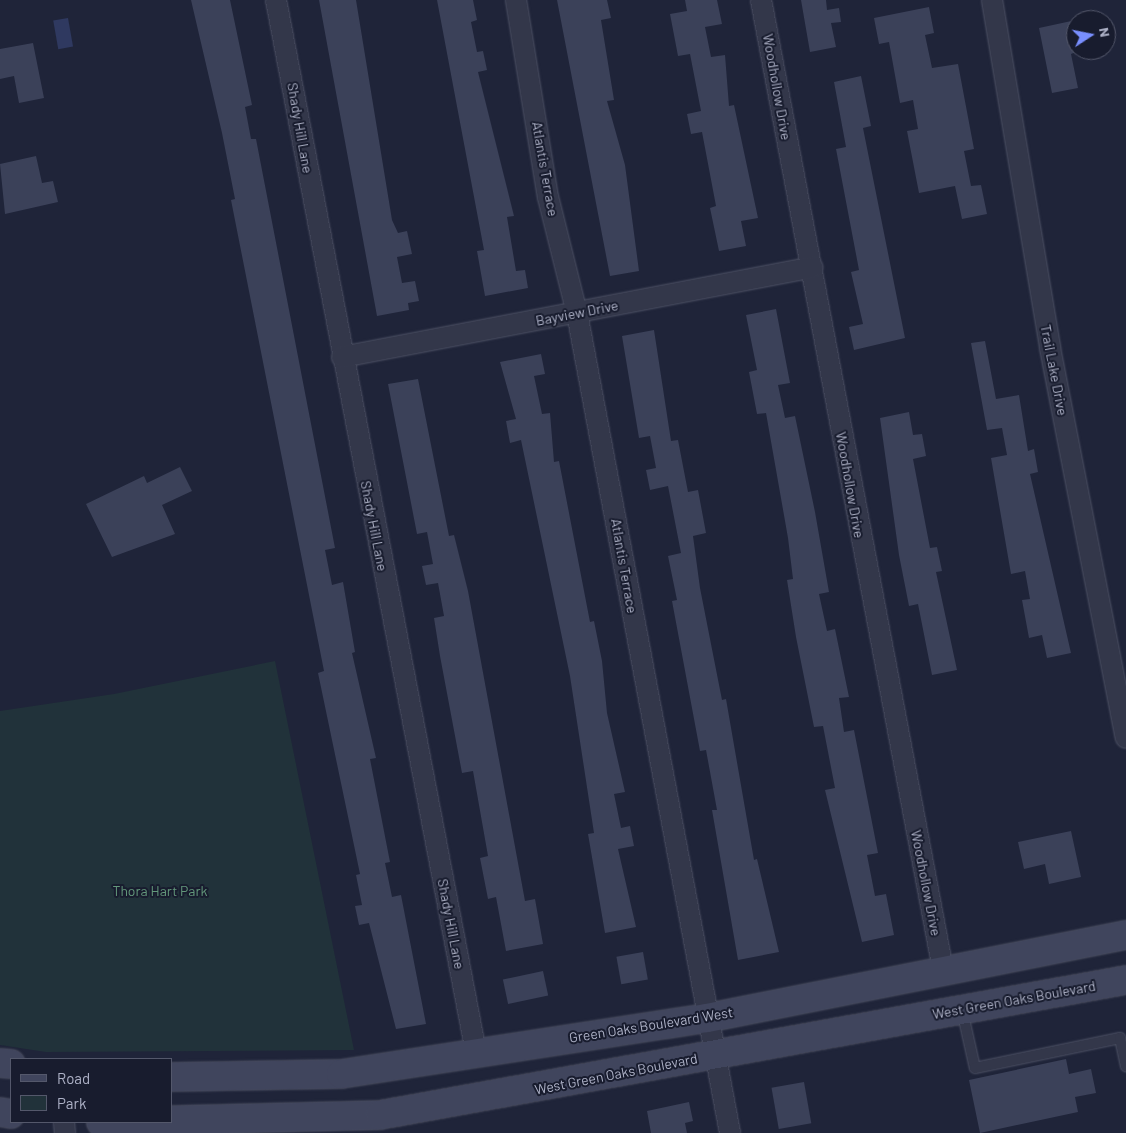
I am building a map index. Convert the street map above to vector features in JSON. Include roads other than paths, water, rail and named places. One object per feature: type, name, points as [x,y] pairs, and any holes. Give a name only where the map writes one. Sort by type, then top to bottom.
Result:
[{"type":"main road","name":"Green Oaks Boulevard West","points":[[172,1077],[341,1074],[707,1018],[1126,935]]},
{"type":"main road","name":"West Green Oaks Boulevard","points":[[136,1123],[274,1127],[380,1115],[1126,980]]},
{"type":"street","name":"Shady Hill Lane","points":[[276,0],[342,357],[476,1052]]},
{"type":"street","name":"Atlantis Terrace","points":[[516,0],[548,197],[577,313],[714,1056],[730,1133]]},
{"type":"street","name":"Woodhollow Drive","points":[[761,0],[943,970]]},
{"type":"street","name":"Trail Lake Drive","points":[[992,0],[1050,348],[1126,738]]},
{"type":"street","name":"Bayview Drive","points":[[342,357],[812,268]]},
{"type":"lane","points":[[962,1010],[975,1068],[1120,1038],[1126,1066]]},
{"type":"water","points":[[68,18],[73,47],[58,49],[53,21]]},
{"type":"park label","name":"Thora Hart Park","points":[[160,891]]}]
